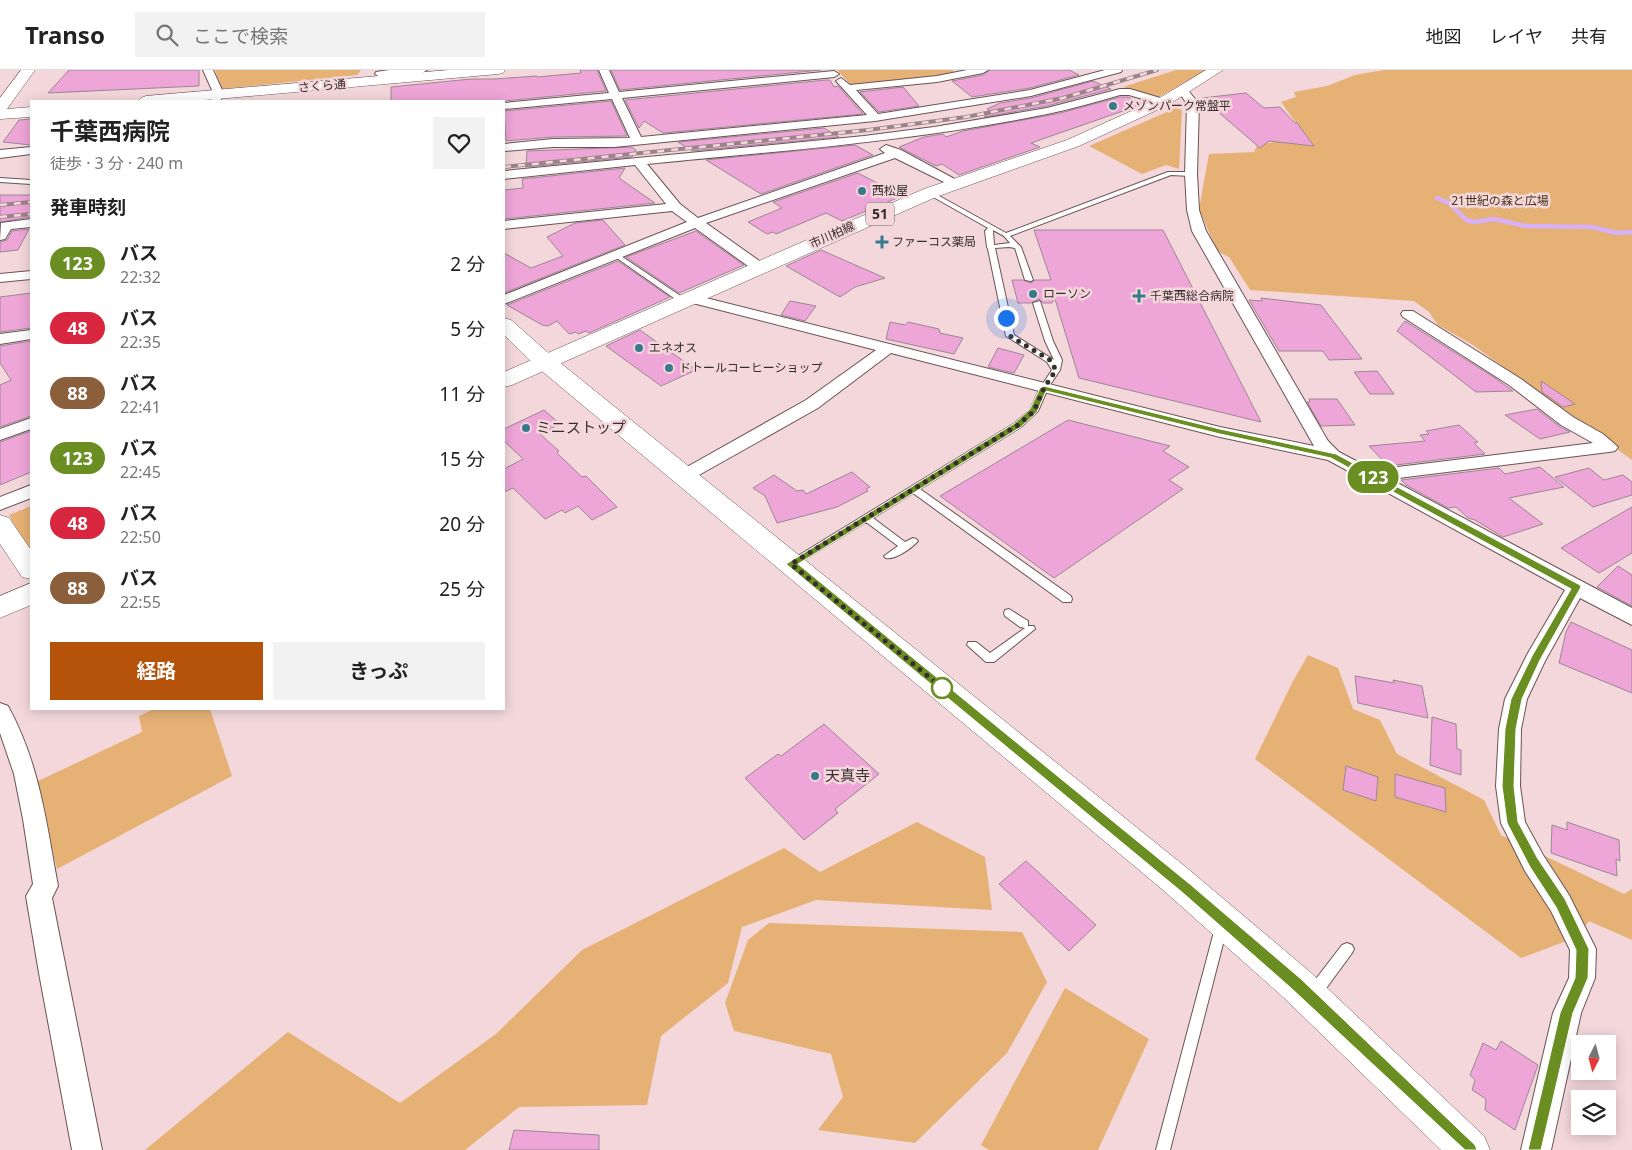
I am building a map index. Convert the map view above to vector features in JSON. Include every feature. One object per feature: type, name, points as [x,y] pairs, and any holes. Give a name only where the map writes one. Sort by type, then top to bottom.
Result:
[{"type":"street","points":[[0,108],[28,70]]},
{"type":"street","points":[[208,70],[217,98]]},
{"type":"street","points":[[379,79],[422,70]]},
{"type":"street","name":"さくら通","points":[[170,100],[217,98],[379,79],[498,70]]},
{"type":"street","points":[[604,70],[637,141]]},
{"type":"street","points":[[848,88],[937,79],[983,70]]},
{"type":"street","points":[[505,148],[553,143],[614,143],[875,118],[942,109],[1031,92],[1117,70]]},
{"type":"street","name":"市川柏線","points":[[505,380],[956,182],[1073,142],[1163,102],[1216,70]]},
{"type":"street","points":[[505,106],[832,72],[875,118]]},
{"type":"street","points":[[1183,91],[1193,104],[1191,174],[1193,210],[1199,231],[1321,444],[1333,456]]},
{"type":"street","points":[[505,175],[864,139],[993,121],[1047,111],[1120,92],[1130,92],[1163,102]]},
{"type":"street","points":[[0,114],[30,112]]},
{"type":"street","points":[[864,139],[956,182]]},
{"type":"street","points":[[0,154],[30,151]]},
{"type":"street","points":[[505,300],[695,223],[897,153]]},
{"type":"street","points":[[639,162],[675,207],[760,268]]},
{"type":"street","points":[[505,225],[675,207]]},
{"type":"street","points":[[0,236],[6,226],[30,224]]},
{"type":"street","points":[[0,278],[30,275]]},
{"type":"street","points":[[687,300],[1220,432],[1333,456],[1632,617]]},
{"type":"street","points":[[1371,476],[1609,447],[1567,421],[1515,382],[1408,314]]},
{"type":"street","points":[[505,325],[545,362],[1167,872],[1310,997],[1470,1150]]},
{"type":"street","points":[[0,339],[30,335]]},
{"type":"street","points":[[684,476],[812,404],[887,349]]},
{"type":"street","points":[[0,434],[30,423]]},
{"type":"street","points":[[0,504],[30,491]]},
{"type":"street","points":[[0,524],[30,569]]},
{"type":"street","points":[[1536,1150],[1567,1013],[1582,978],[1583,949],[1560,903],[1534,863],[1512,823],[1508,786],[1510,729],[1516,699],[1535,659],[1576,587]]},
{"type":"street","points":[[0,608],[30,593]]},
{"type":"street","points":[[0,712],[10,728],[26,778],[46,886],[39,896],[52,973],[87,1150]]},
{"type":"lane","points":[[1006,235],[1170,173],[1191,174]]},
{"type":"lane","points":[[0,180],[30,182]]},
{"type":"lane","points":[[930,193],[1006,235],[1018,247],[1029,280]]},
{"type":"lane","points":[[992,227],[988,231],[990,247],[1010,336],[1050,360],[1056,370]]},
{"type":"lane","points":[[990,247],[1009,245],[1018,247]]},
{"type":"lane","points":[[616,255],[687,300]]},
{"type":"lane","points":[[791,564],[1018,425],[1034,411],[1044,388],[1056,370],[1058,360],[1049,341],[1037,303]]},
{"type":"lane","points":[[1029,346],[1049,341]]},
{"type":"lane","points":[[914,489],[1066,599]]},
{"type":"lane","points":[[867,518],[909,544],[889,556]]},
{"type":"lane","points":[[972,645],[990,659],[1027,627],[1009,613]]},
{"type":"lane","points":[[1163,1150],[1223,920]]},
{"type":"lane","points":[[1310,997],[1347,949]]},
{"type":"green space","points":[[215,70],[361,70],[357,75],[222,89]]},
{"type":"green space","points":[[837,70],[952,70],[956,73],[856,85],[850,84]]},
{"type":"green space","points":[[1176,70],[1206,70],[1159,97],[1123,87]]},
{"type":"green space","name":"21世紀の森と広場","points":[[1384,70],[1632,70],[1632,460],[1473,345],[1438,325],[1429,312],[1414,301],[1250,290],[1229,257],[1217,251],[1199,209],[1209,154],[1254,152],[1258,144],[1295,140],[1304,134],[1281,102],[1296,97],[1294,92],[1327,86],[1355,75]]},
{"type":"green space","points":[[1176,108],[1182,110],[1179,169],[1166,165],[1142,174],[1089,146]]},
{"type":"green space","points":[[30,506],[30,555],[9,515]]},
{"type":"green space","points":[[1308,655],[1338,668],[1353,709],[1380,720],[1397,754],[1484,800],[1501,835],[1624,894],[1632,889],[1632,940],[1589,921],[1577,937],[1521,958],[1255,759],[1292,683]]},
{"type":"green space","points":[[152,710],[210,710],[232,776],[57,869],[36,782],[142,732],[139,716]]},
{"type":"green space","points":[[917,822],[985,857],[992,910],[816,900],[742,927],[728,983],[661,1036],[647,1105],[519,1107],[465,1150],[145,1150],[288,1032],[400,1103],[496,1034],[582,950],[784,848],[820,872]]},
{"type":"green space","points":[[769,923],[1022,932],[1047,982],[1007,1053],[915,1143],[818,1130],[843,1097],[831,1054],[734,1031],[725,1003],[748,940]]},
{"type":"green space","points":[[1065,988],[1149,1039],[1098,1150],[989,1150],[981,1145]]},
{"type":"building","points":[[69,70],[199,70],[199,86],[48,93]]},
{"type":"building","points":[[580,70],[597,70],[606,91],[505,101],[391,100],[391,87],[471,79],[537,77],[581,73]]},
{"type":"building","points":[[611,70],[821,70],[620,90]]},
{"type":"building","points":[[990,70],[1069,70],[1079,75],[1030,88],[972,97],[952,81],[983,75]]},
{"type":"building","points":[[830,80],[834,87],[838,86],[863,114],[663,133],[644,121],[639,128],[625,100]]},
{"type":"building","points":[[1093,81],[1111,89],[1047,106],[984,117],[991,112],[987,109],[1000,103],[1031,98]]},
{"type":"building","points":[[903,87],[919,106],[879,112],[860,92]]},
{"type":"building","points":[[1246,93],[1264,108],[1280,107],[1297,123],[1314,146],[1269,141],[1260,148],[1202,98]]},
{"type":"building","points":[[1120,97],[1128,97],[1143,104],[1031,143],[1040,147],[959,175],[942,164],[936,166],[899,147],[924,137],[943,134],[946,137],[963,131],[1056,114]]},
{"type":"building","points":[[611,101],[627,136],[553,137],[506,141],[505,111]]},
{"type":"building","points":[[30,119],[30,145],[3,142],[19,120]]},
{"type":"building","points":[[824,128],[839,137],[692,151],[678,142]]},
{"type":"building","points":[[855,145],[873,155],[761,194],[706,160]]},
{"type":"building","points":[[632,147],[636,150],[632,157],[526,167],[527,151]]},
{"type":"building","points":[[625,168],[619,178],[655,203],[505,219],[505,190],[523,188],[522,179]]},
{"type":"building","points":[[858,173],[902,196],[842,221],[826,213],[776,234],[773,232],[767,234],[748,222],[782,208],[773,202]]},
{"type":"building","points":[[0,195],[30,195],[30,217],[0,222]]},
{"type":"building","points":[[603,220],[625,245],[505,293],[505,254],[531,268],[563,256],[547,237],[575,223]]},
{"type":"building","points":[[29,229],[18,250],[0,252],[0,242],[7,240],[12,231]]},
{"type":"building","points":[[1034,230],[1163,230],[1261,422],[1079,378],[1055,299],[1052,303],[1043,303],[1039,299],[1031,303],[1018,303],[1012,280],[1023,280],[1031,283],[1035,280],[1051,280]]},
{"type":"building","points":[[696,231],[744,265],[679,293],[626,257]]},
{"type":"building","points":[[821,250],[885,278],[855,287],[840,297],[786,266]]},
{"type":"building","points":[[618,261],[670,297],[589,333],[586,331],[578,334],[576,332],[569,334],[557,321],[548,326],[542,325],[507,305]]},
{"type":"building","points":[[30,293],[30,328],[0,332],[0,297]]},
{"type":"building","points":[[1261,298],[1321,305],[1362,359],[1329,360],[1323,351],[1279,351],[1249,300],[1262,301]]},
{"type":"building","points":[[790,301],[816,306],[805,321],[781,315]]},
{"type":"building","points":[[1405,321],[1513,391],[1476,392],[1397,331]]},
{"type":"building","points":[[890,322],[905,325],[908,322],[939,329],[940,333],[963,338],[954,354],[886,339]]},
{"type":"building","points":[[640,330],[696,370],[661,386],[606,346]]},
{"type":"building","points":[[30,341],[30,416],[0,427],[0,385],[11,380],[0,363],[0,346]]},
{"type":"building","points":[[998,348],[1024,355],[1014,373],[988,367]]},
{"type":"building","points":[[1377,371],[1394,394],[1370,394],[1354,372]]},
{"type":"building","points":[[1541,381],[1575,404],[1563,407],[1542,392]]},
{"type":"building","points":[[1309,399],[1337,399],[1355,425],[1321,426],[1307,402],[1310,402]]},
{"type":"building","points":[[1537,409],[1560,427],[1570,432],[1540,439],[1505,415]]},
{"type":"building","points":[[544,410],[560,424],[540,434],[559,451],[557,453],[582,477],[586,476],[617,507],[592,520],[578,506],[565,513],[562,510],[545,519],[513,488],[505,492],[505,468],[523,459],[505,442],[505,429]]},
{"type":"building","points":[[1068,420],[1170,446],[1163,451],[1189,467],[1169,480],[1183,489],[1054,578],[940,496]]},
{"type":"building","points":[[1459,425],[1478,442],[1474,443],[1485,454],[1388,466],[1369,446],[1425,441],[1420,435],[1429,434],[1426,431]]},
{"type":"building","points":[[30,431],[30,472],[0,485],[0,442]]},
{"type":"building","points":[[1540,467],[1564,487],[1509,498],[1543,524],[1503,537],[1475,520],[1468,518],[1456,507],[1448,508],[1406,485],[1401,480],[1499,468],[1505,474]]},
{"type":"building","points":[[1589,468],[1604,480],[1623,475],[1632,482],[1632,495],[1593,507],[1555,477]]},
{"type":"building","points":[[852,472],[870,487],[866,489],[868,491],[837,507],[777,523],[765,496],[753,488],[774,475],[797,491],[803,490],[806,494]]},
{"type":"building","points":[[1632,507],[1632,553],[1599,573],[1561,548]]},
{"type":"building","points":[[1618,566],[1632,575],[1632,606],[1597,587]]},
{"type":"building","points":[[1571,622],[1632,650],[1632,693],[1559,663],[1566,632]]},
{"type":"building","points":[[1355,676],[1394,683],[1393,680],[1422,686],[1428,718],[1358,703]]},
{"type":"building","points":[[1432,717],[1456,724],[1457,749],[1461,750],[1461,775],[1430,765]]},
{"type":"building","points":[[824,724],[879,774],[835,809],[838,813],[804,840],[745,778],[778,754],[781,756]]},
{"type":"building","points":[[1346,766],[1378,777],[1376,801],[1343,790]]},
{"type":"building","points":[[1395,774],[1445,788],[1446,812],[1395,797]]},
{"type":"building","points":[[1567,822],[1619,840],[1620,861],[1616,859],[1617,876],[1551,853],[1552,825],[1567,830]]},
{"type":"building","points":[[1026,861],[1096,925],[1069,951],[999,884]]},
{"type":"building","points":[[1501,1041],[1538,1065],[1515,1130],[1485,1110],[1486,1099],[1472,1090],[1475,1080],[1470,1075],[1483,1043],[1496,1050]]},
{"type":"building","points":[[514,1130],[599,1135],[599,1150],[509,1150]]},
{"type":"waterway","points":[[1437,198],[1449,203],[1466,220],[1474,222],[1494,219],[1526,226],[1592,227],[1617,233],[1632,232]]},
{"type":"railway","points":[[505,167],[868,130],[966,117],[1063,98],[1157,70]]},
{"type":"railway","points":[[0,205],[30,202]]},
{"type":"railway","points":[[0,217],[30,214]]},
{"type":"bus line","name":"123","points":[[1470,1150],[1296,984],[1187,889],[791,564],[1018,425],[1034,411],[1044,388],[1220,432],[1333,456],[1576,587],[1535,659],[1516,699],[1510,729],[1508,786],[1512,823],[1534,863],[1560,903],[1583,949],[1582,978],[1567,1013],[1536,1150]]},
{"type":"place","name":"メゾンパーク常盤平","points":[[1113,106]]},
{"type":"place","name":"西松屋","points":[[862,191]]},
{"type":"place","name":"ファーコス薬局","points":[[882,242]]},
{"type":"place","name":"ローソン","points":[[1033,294]]},
{"type":"place","name":"千葉西総合病院","points":[[1139,296]]},
{"type":"place","name":"エネオス","points":[[639,348]]},
{"type":"place","name":"ドトールコーヒーショップ","points":[[669,368]]},
{"type":"place","name":"ミニストップ","points":[[526,428]]},
{"type":"place","name":"天真寺","points":[[815,776]]},
{"type":"route","points":[[942,688],[945,690],[791,564],[1018,425],[1034,411],[1044,388],[1056,370],[1050,360],[1010,336],[1006,318]]}]
